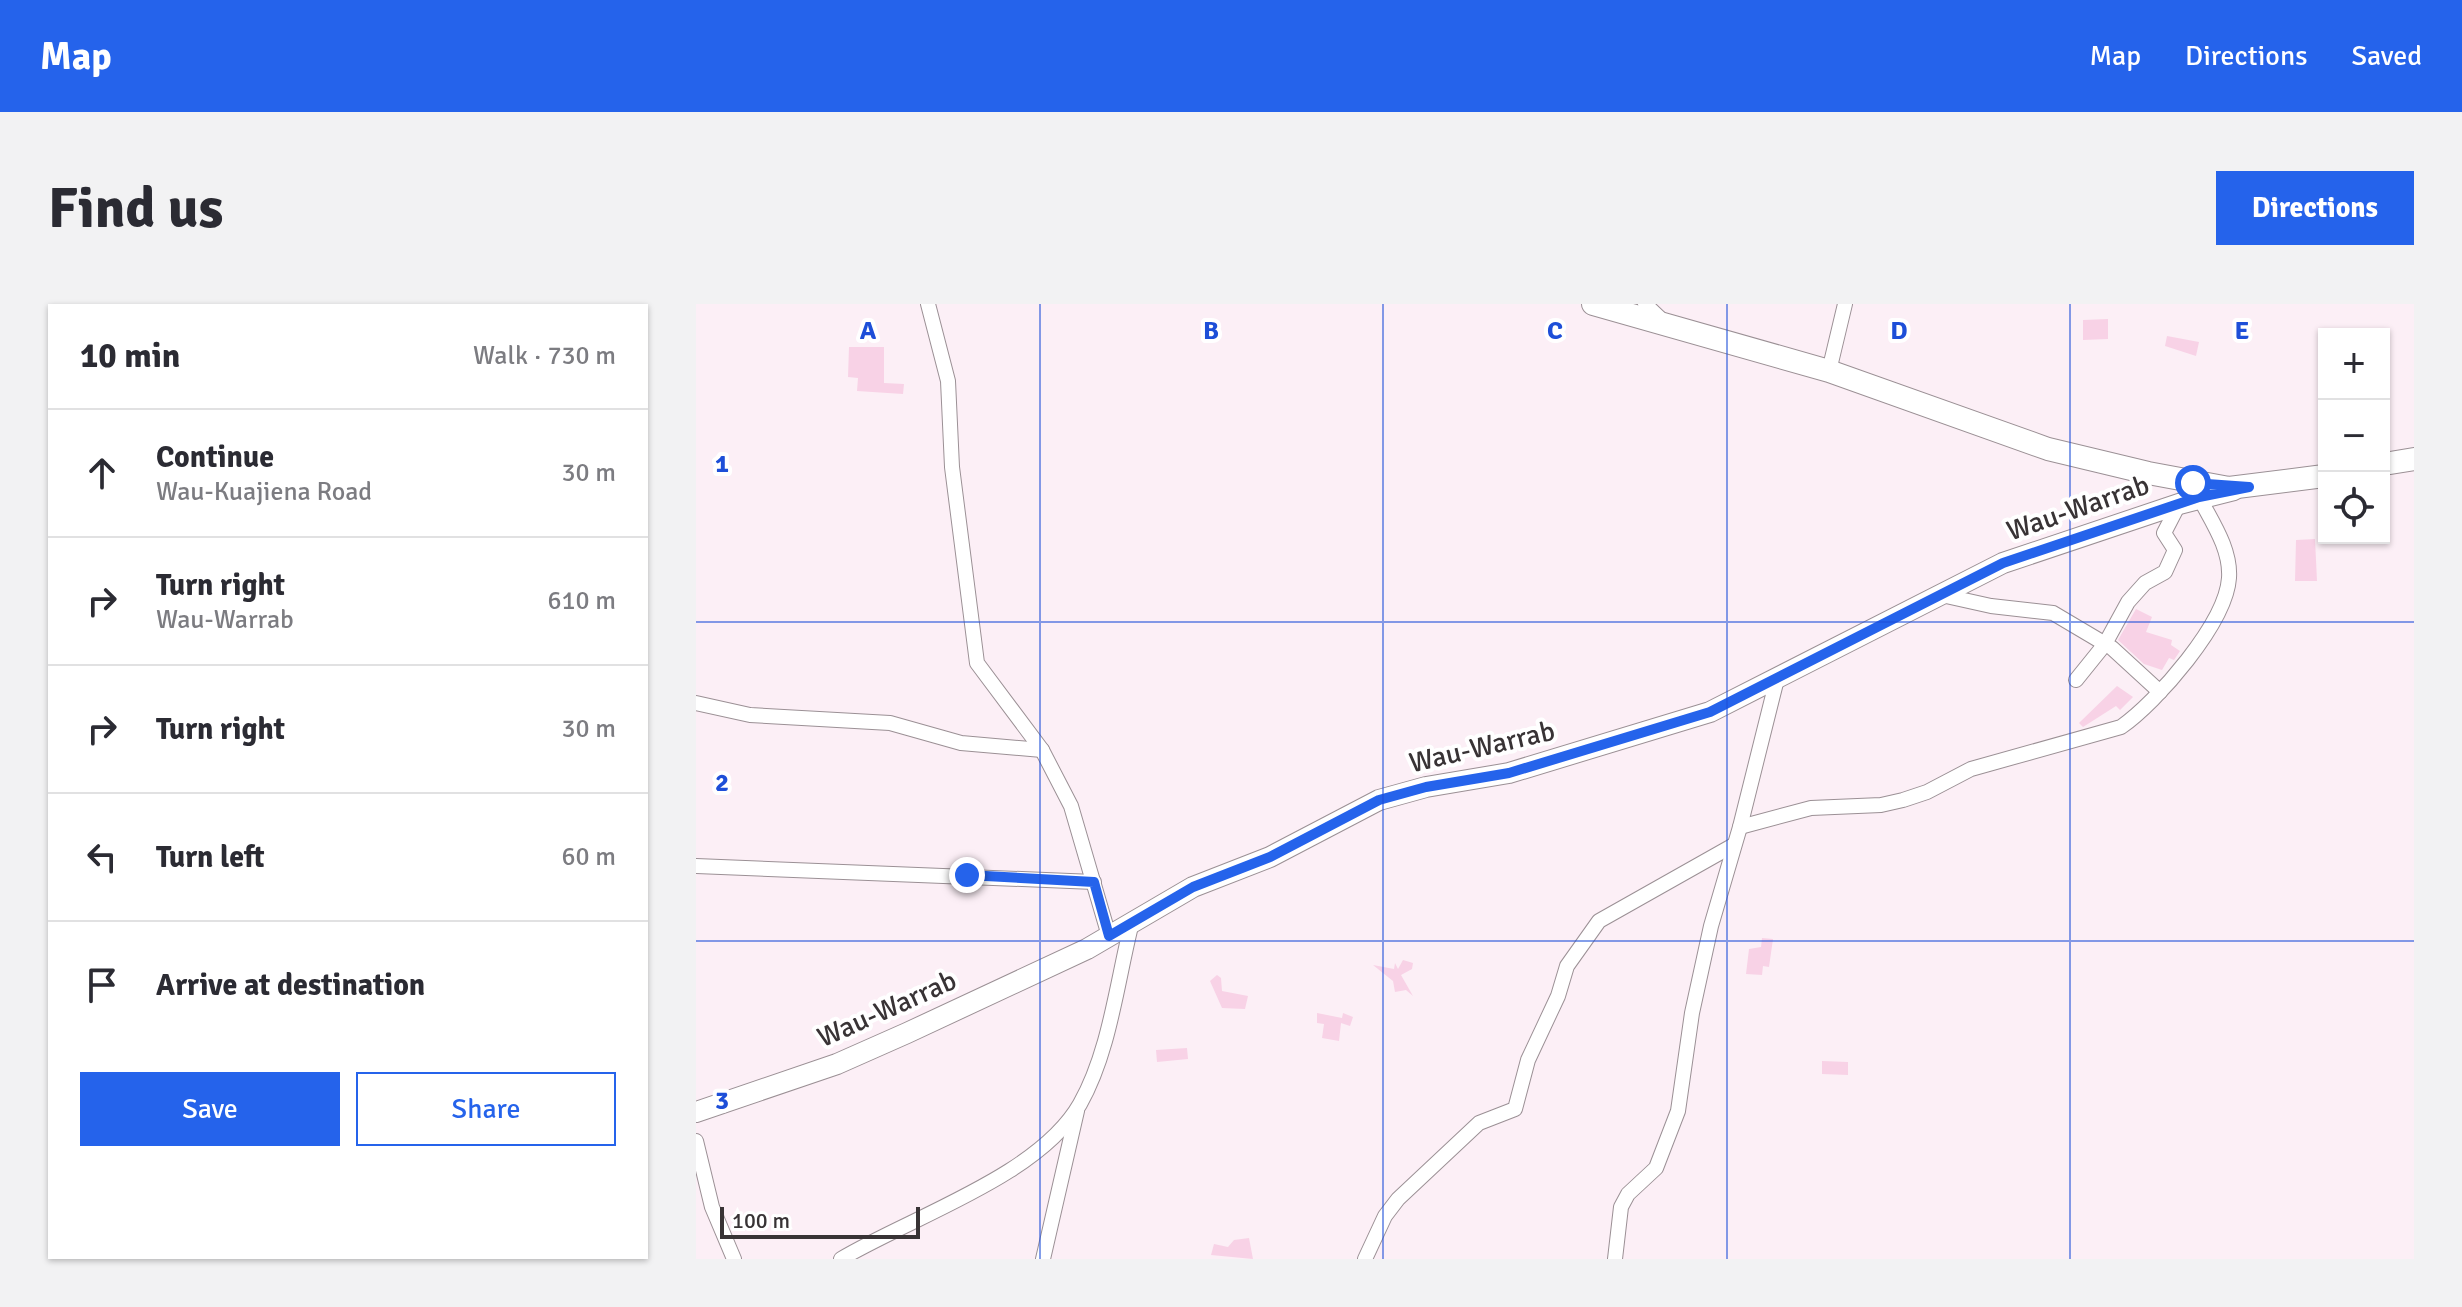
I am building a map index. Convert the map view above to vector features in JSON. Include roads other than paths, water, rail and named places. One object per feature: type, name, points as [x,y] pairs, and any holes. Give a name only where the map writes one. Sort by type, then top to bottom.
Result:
[{"type":"main road","points":[[1593,304],[1663,321],[1829,371],[2048,449],[2193,483],[2249,487],[2318,477]]},
{"type":"main road","points":[[2390,463],[2414,459]]},
{"type":"main road","name":"Wau-Warrab","points":[[696,1112],[837,1064],[1051,967],[1193,887],[1270,857],[1379,800],[1426,787],[1509,773],[1679,723],[1777,679],[1937,594],[2003,563],[2199,497],[2249,487]]},
{"type":"street","points":[[928,304],[948,381],[952,467],[977,663],[1042,750],[1071,806],[1109,936]]},
{"type":"street","points":[[1645,304],[1663,321]]},
{"type":"street","points":[[1829,371],[1845,304]]},
{"type":"street","points":[[1740,827],[1811,808],[1881,805],[1927,792],[1971,769],[2121,727],[2141,713],[2203,636],[2226,599],[2230,576],[2224,545],[2199,497]]},
{"type":"street","points":[[2076,680],[2105,644],[2128,602],[2145,583],[2165,572],[2175,550],[2164,533],[2179,504]]},
{"type":"street","points":[[1937,594],[1991,606],[2053,613],[2105,644],[2160,692]]},
{"type":"street","points":[[1615,1259],[1621,1207],[1628,1194],[1656,1168],[1678,1111],[1692,1013],[1732,846],[1740,827],[1777,679]]},
{"type":"street","points":[[696,703],[778,718],[890,723],[961,743],[1042,750]]},
{"type":"street","points":[[1365,1259],[1385,1216],[1398,1199],[1479,1123],[1505,1116],[1515,1109],[1528,1060],[1558,996],[1567,966],[1588,933],[1599,921],[1732,846]]},
{"type":"street","points":[[696,866],[1094,882]]},
{"type":"street","points":[[1043,1259],[1078,1107],[1097,1067],[1132,922]]},
{"type":"street","points":[[841,1259],[1025,1161],[1078,1107]]},
{"type":"street","points":[[696,1141],[712,1207],[734,1259]]}]
